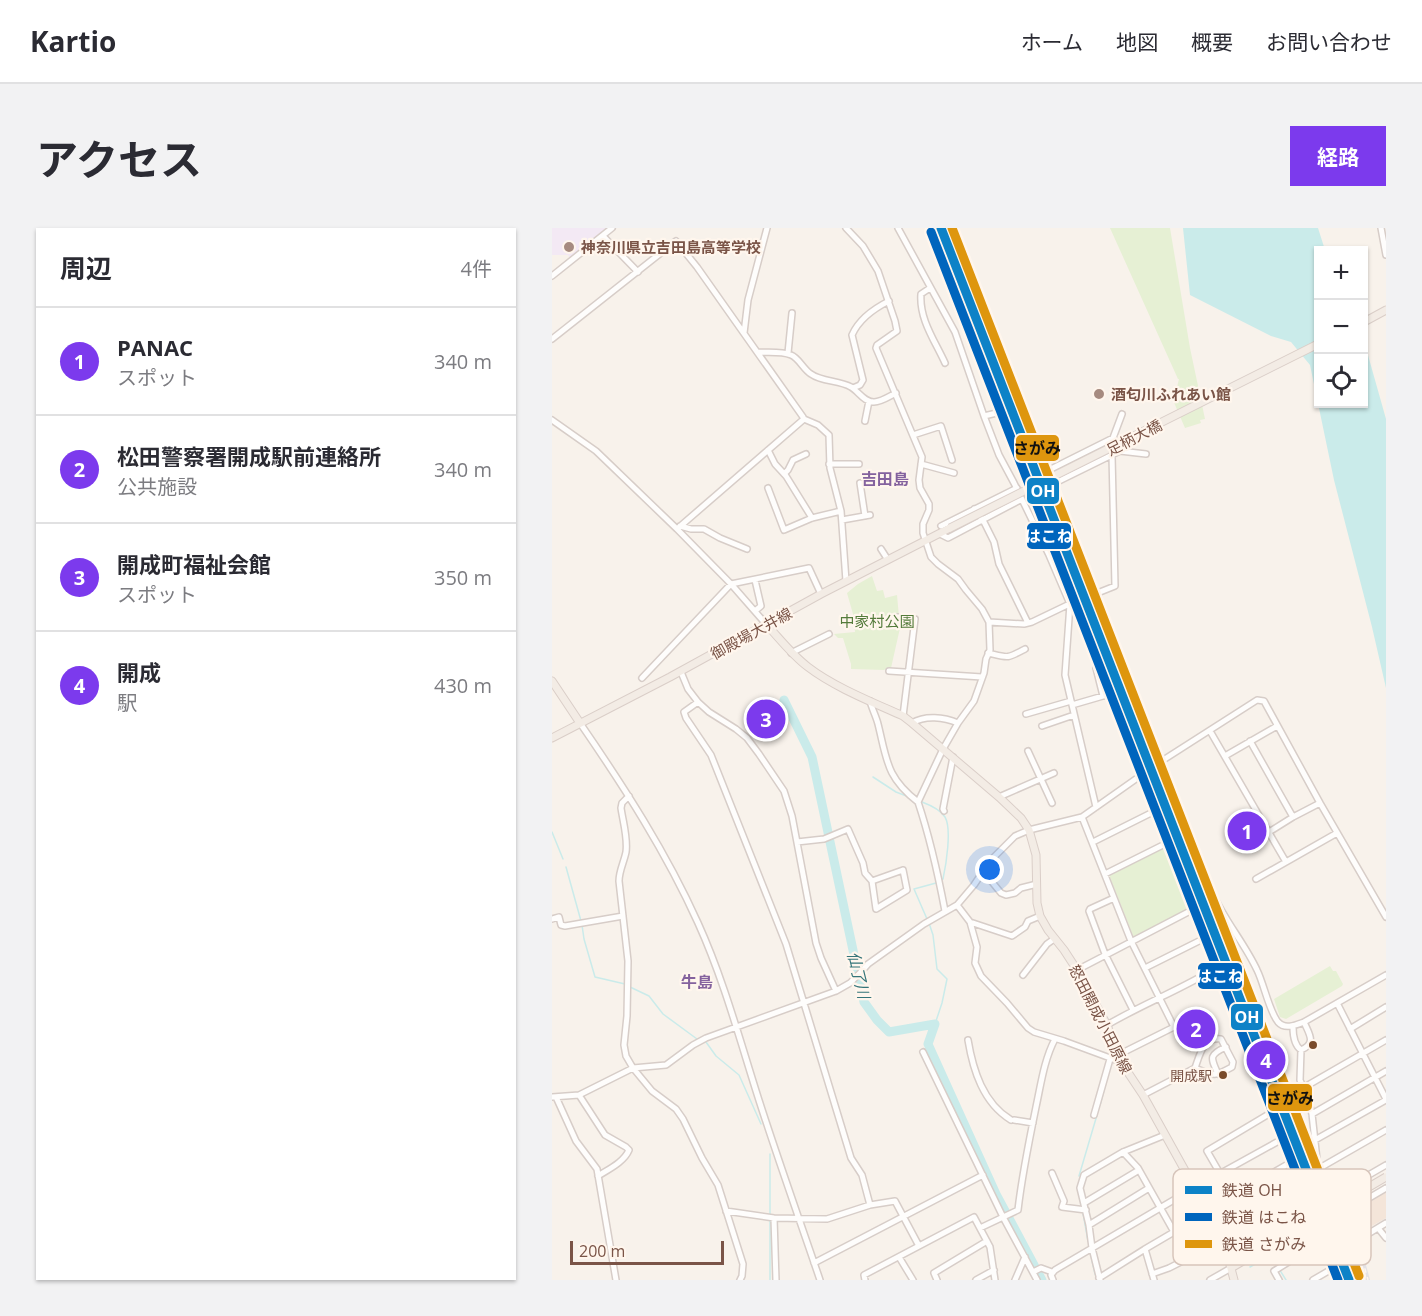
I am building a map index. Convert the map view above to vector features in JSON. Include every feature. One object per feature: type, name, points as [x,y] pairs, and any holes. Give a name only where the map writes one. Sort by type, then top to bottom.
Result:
[{"type":"main road","points":[[1368,320],[1386,310]]},
{"type":"main road","name":"足柄大橋","points":[[950,528],[1314,346]]},
{"type":"main road","name":"御殿場大井線","points":[[552,738],[681,672],[940,530],[950,528]]},
{"type":"main road","name":"怒田開成小田原線","points":[[766,624],[791,653],[809,668],[840,686],[903,716],[1014,810],[1029,830],[1036,855],[1037,903],[1040,916],[1077,970],[1107,1025],[1116,1059],[1143,1095],[1184,1169]]},
{"type":"main road","points":[[552,681],[580,723]]},
{"type":"main road","points":[[1371,1186],[1386,1177]]},
{"type":"main road","name":"怒田開成小田原線","points":[[1230,1265],[1234,1280]]},
{"type":"main road","points":[[1231,1268],[1236,1265]]},
{"type":"street","points":[[552,276],[612,228]]},
{"type":"street","points":[[744,333],[748,300],[767,228]]},
{"type":"street","points":[[846,228],[863,246],[879,271],[896,321],[897,331],[876,348],[922,457],[920,488],[929,504],[923,524],[923,533],[931,557],[958,579],[982,609],[989,622],[990,650],[974,701],[943,749],[918,802]]},
{"type":"street","points":[[898,228],[955,332],[999,455],[1049,555],[1070,604],[1065,675],[1096,807]]},
{"type":"street","points":[[1381,228],[1386,255]]},
{"type":"street","points":[[603,236],[638,272]]},
{"type":"street","points":[[552,339],[676,241],[804,419],[818,425],[829,435],[829,464],[841,511],[846,581]]},
{"type":"street","points":[[930,288],[921,294],[920,306],[945,363]]},
{"type":"street","points":[[852,388],[860,385],[862,380],[852,335],[854,330],[875,308],[889,301]]},
{"type":"street","points":[[788,353],[792,313]]},
{"type":"street","points":[[758,352],[788,353],[815,377],[852,388],[869,401],[876,402],[896,393]]},
{"type":"street","points":[[865,421],[869,401]]},
{"type":"street","points":[[984,416],[1005,411]]},
{"type":"street","points":[[1122,414],[1113,438],[1049,471],[1052,478],[1055,483],[1120,451],[1146,454]]},
{"type":"street","points":[[679,528],[804,419]]},
{"type":"street","points":[[552,420],[596,451],[679,528],[766,624]]},
{"type":"street","points":[[913,435],[941,426],[952,460]]},
{"type":"street","points":[[1113,438],[1120,451]]},
{"type":"street","points":[[768,450],[812,518]]},
{"type":"street","points":[[784,474],[793,460],[806,454]]},
{"type":"street","points":[[1112,455],[1115,586],[1093,594],[1218,906],[1257,970],[1274,1014],[1279,1023],[1293,1027],[1385,978]]},
{"type":"street","points":[[829,464],[859,464]]},
{"type":"street","points":[[921,464],[954,472]]},
{"type":"street","points":[[842,520],[868,516],[860,483]]},
{"type":"street","points":[[768,488],[784,530],[812,518],[841,511]]},
{"type":"street","points":[[1017,488],[974,509],[940,530],[948,538],[1022,499]]},
{"type":"street","points":[[974,509],[983,520],[994,542],[999,564],[1028,623]]},
{"type":"street","points":[[679,528],[704,529],[747,549]]},
{"type":"street","points":[[881,549],[888,560]]},
{"type":"street","points":[[642,678],[731,584],[809,568],[821,594]]},
{"type":"street","points":[[755,580],[760,606],[755,611]]},
{"type":"street","points":[[989,622],[1028,623],[1082,598]]},
{"type":"street","points":[[897,617],[915,619],[903,716]]},
{"type":"street","points":[[791,653],[829,634]]},
{"type":"street","points":[[988,653],[1009,657],[1025,649]]},
{"type":"street","points":[[1095,668],[1103,696]]},
{"type":"street","points":[[889,671],[982,677]]},
{"type":"street","points":[[681,672],[688,689],[698,702],[747,738],[784,791],[792,816],[816,943],[836,991]]},
{"type":"street","points":[[1026,714],[1116,694],[1128,725]]},
{"type":"street","points":[[616,1280],[597,1169],[576,1141],[554,1097],[579,1095],[633,1068],[666,1065],[698,1042],[836,991],[850,983],[868,964],[924,924],[957,905],[990,861],[1015,836],[1029,830],[1082,817],[1160,762],[1257,700],[1264,700],[1386,917]]},
{"type":"street","points":[[870,701],[889,768],[911,797],[918,802],[926,826],[945,911]]},
{"type":"street","points":[[698,702],[684,712],[686,718],[711,755],[786,944],[850,1158],[862,1175],[870,1204]]},
{"type":"street","points":[[1042,726],[1074,715]]},
{"type":"street","points":[[912,723],[917,719],[944,717],[958,723]]},
{"type":"street","points":[[580,723],[629,796],[677,880],[698,924],[737,1028],[820,1280]]},
{"type":"street","points":[[1225,756],[1277,726]]},
{"type":"street","points":[[1210,731],[1286,862]]},
{"type":"street","points":[[1250,741],[1293,817]]},
{"type":"street","points":[[1028,751],[1053,803]]},
{"type":"street","points":[[944,811],[953,757]]},
{"type":"street","points":[[999,796],[1054,773]]},
{"type":"street","points":[[1107,1025],[1218,967],[1143,774]]},
{"type":"street","points":[[629,796],[622,803],[621,808],[626,848],[619,873],[628,961],[624,1045],[626,1056],[654,1093],[680,1113],[718,1185],[743,1264],[740,1280]]},
{"type":"street","points":[[1269,832],[1320,803]]},
{"type":"street","points":[[1093,842],[1157,810]]},
{"type":"street","points":[[1082,817],[1131,941],[1174,1027],[1116,1059],[1094,1115]]},
{"type":"street","points":[[797,842],[824,838],[848,829],[865,873],[872,881],[876,909],[907,890],[903,870],[872,881]]},
{"type":"street","points":[[1256,879],[1337,833]]},
{"type":"street","points":[[1105,874],[1169,842]]},
{"type":"street","points":[[983,871],[1001,893],[1006,895],[1037,884]]},
{"type":"street","points":[[1114,898],[1089,911],[1105,954],[1133,1010]]},
{"type":"street","points":[[957,905],[970,922],[977,946],[975,963],[981,976],[1028,1028],[1116,1059]]},
{"type":"street","points":[[1077,970],[1196,908]]},
{"type":"street","points":[[552,911],[553,918],[559,917],[563,926],[623,916]]},
{"type":"street","points":[[970,922],[1012,936],[1025,927],[1028,921],[1040,916]]},
{"type":"street","points":[[1145,968],[1207,937]]},
{"type":"street","points":[[1023,975],[1047,944],[1054,939]]},
{"type":"street","points":[[1315,1140],[1386,1099],[1337,1003]]},
{"type":"street","points":[[1350,1029],[1386,1007]]},
{"type":"street","points":[[1301,1050],[1310,1043],[1304,1022]]},
{"type":"street","points":[[1293,1027],[1293,1036],[1301,1050],[1300,1080],[1312,1114],[1318,1169],[1386,1130]]},
{"type":"street","points":[[1143,1095],[1195,1068],[1203,1046],[1218,1038],[1223,1040],[1233,1065],[1213,1075],[1195,1068]]},
{"type":"street","points":[[980,1228],[1018,1210],[1043,1073],[1048,1051],[1054,1039]]},
{"type":"street","points":[[968,1040],[975,1071],[994,1107],[1012,1120],[1033,1123]]},
{"type":"street","points":[[1303,1088],[1386,1040]]},
{"type":"street","points":[[1218,1074],[1212,1056],[1226,1047]]},
{"type":"street","points":[[923,1052],[1025,1257],[1035,1270],[1037,1280]]},
{"type":"street","points":[[1312,1114],[1386,1071]]},
{"type":"street","points":[[579,1095],[605,1135],[629,1150],[628,1154],[613,1167],[598,1176]]},
{"type":"street","points":[[1216,1169],[1207,1151],[1274,1111],[1298,1169]]},
{"type":"street","points":[[1165,1135],[1123,1152],[1084,1175],[1080,1188],[1099,1279],[1173,1233]]},
{"type":"street","points":[[1228,1169],[1286,1137]]},
{"type":"street","points":[[1123,1152],[1139,1170],[1173,1230]]},
{"type":"street","points":[[1279,1169],[1295,1160]]},
{"type":"street","points":[[1371,1174],[1386,1165]]},
{"type":"street","points":[[1052,1173],[1064,1201],[1062,1208],[1083,1208],[1139,1170]]},
{"type":"street","points":[[814,1263],[983,1175]]},
{"type":"street","points":[[1089,1225],[1149,1188]]},
{"type":"street","points":[[1371,1197],[1386,1188]]},
{"type":"street","points":[[1052,1272],[1173,1200]]},
{"type":"street","points":[[726,1211],[774,1218],[827,1218],[870,1204],[895,1201],[919,1246]]},
{"type":"street","points":[[866,1280],[864,1275],[974,1217],[990,1247],[995,1280]]},
{"type":"street","points":[[774,1218],[776,1280]]},
{"type":"street","points":[[1371,1232],[1386,1223]]},
{"type":"street","points":[[1378,1228],[1386,1238]]},
{"type":"street","points":[[938,1280],[934,1273],[987,1241]]},
{"type":"street","points":[[1145,1249],[1153,1277],[1175,1265]]},
{"type":"street","points":[[899,1257],[913,1280]]},
{"type":"street","points":[[1015,1280],[1025,1257]]},
{"type":"street","points":[[1279,1280],[1274,1271],[1284,1265]]},
{"type":"street","points":[[1313,1280],[1336,1265]]},
{"type":"street","points":[[1035,1270],[1043,1268],[1052,1272]]},
{"type":"street","points":[[1210,1280],[1231,1268]]},
{"type":"street","points":[[976,1280],[994,1270]]},
{"type":"street","points":[[1052,1272],[1053,1280]]},
{"type":"shaded area","name":"神奈川県立吉田島高等学校","points":[[552,228],[606,228],[571,259],[568,255],[552,255]]},
{"type":"shaded area","points":[[1386,1191],[1386,1218],[1371,1227],[1371,1200]]},
{"type":"green space","points":[[1110,228],[1170,228],[1190,348],[1205,419],[1200,420],[1201,423],[1185,428],[1169,391],[1177,387],[1179,379]]},
{"type":"green space","name":"中家村公園","points":[[872,576],[877,591],[883,590],[885,598],[897,595],[900,628],[891,668],[884,670],[851,669],[843,638],[838,638],[834,634],[855,632],[847,593]]},
{"type":"green space","points":[[1166,846],[1170,848],[1194,907],[1134,938],[1109,875]]},
{"type":"green space","points":[[1330,966],[1333,971],[1336,971],[1342,986],[1286,1019],[1280,1017],[1274,999]]},
{"type":"water","points":[[1183,228],[1318,228],[1324,246],[1314,246],[1314,384],[1310,365],[1291,342],[1271,336],[1190,295]]},
{"type":"water","points":[[1368,355],[1386,419],[1386,688],[1372,627],[1334,480],[1319,408],[1368,408]]},
{"type":"waterway","name":"仙了川","points":[[784,700],[812,757],[864,1002],[889,1032],[935,1024],[928,1044],[996,1194],[1042,1280]]},
{"type":"waterway","points":[[873,777],[896,792],[909,797]]},
{"type":"waterway","points":[[922,802],[940,812],[947,823],[947,856],[943,879],[940,880]]},
{"type":"waterway","points":[[552,832],[563,859]]},
{"type":"waterway","points":[[566,867],[581,921]]},
{"type":"waterway","points":[[927,919],[914,889],[936,883]]},
{"type":"waterway","points":[[929,923],[933,935],[937,969],[947,979],[935,1024]]},
{"type":"waterway","points":[[582,925],[595,977],[625,984]]},
{"type":"waterway","points":[[630,987],[649,996],[663,1014],[697,1039]]},
{"type":"waterway","points":[[706,1042],[716,1056],[739,1075],[761,1124]]},
{"type":"waterway","points":[[1100,1105],[1106,1083]]},
{"type":"waterway","points":[[1079,1176],[1097,1115]]},
{"type":"waterway","points":[[770,1154],[770,1216]]},
{"type":"waterway","points":[[1083,1213],[1088,1241]]},
{"type":"waterway","points":[[770,1221],[770,1280]]},
{"type":"waterway","points":[[1091,1256],[1095,1274]]},
{"type":"waterway","points":[[1250,1267],[1253,1265]]},
{"type":"waterway","points":[[1277,1265],[1286,1280]]},
{"type":"railway","points":[[1351,1265],[1357,1280]]},
{"type":"railway","points":[[1364,1265],[1368,1280]]},
{"type":"rail line","name":"OH","points":[[941,228],[1306,1169]]},
{"type":"rail line","name":"さがみ","points":[[952,228],[1317,1169]]},
{"type":"rail line","name":"はこね","points":[[931,232],[1295,1169]]},
{"type":"rail line","name":"はこね","points":[[1332,1265],[1338,1280]]},
{"type":"rail line","name":"OH","points":[[1343,1265],[1349,1280]]},
{"type":"rail line","name":"さがみ","points":[[1355,1265],[1359,1276]]},
{"type":"place","name":"神奈川県立吉田島高等学校","points":[[569,247]]},
{"type":"place","name":"酒匂川ふれあい館","points":[[1099,394]]},
{"type":"place","name":"開成町福祉会館","points":[[766,719]]},
{"type":"place","name":"PANAC","points":[[1247,831]]},
{"type":"place","name":"松田警察署開成駅前連絡所","points":[[1196,1029]]},
{"type":"place","name":"開成","points":[[1266,1060]]},
{"type":"place","name":"開成駅","points":[[1223,1075]]},
{"type":"district","name":"吉田島","points":[[885,479]]},
{"type":"district","name":"牛島","points":[[697,982]]}]
